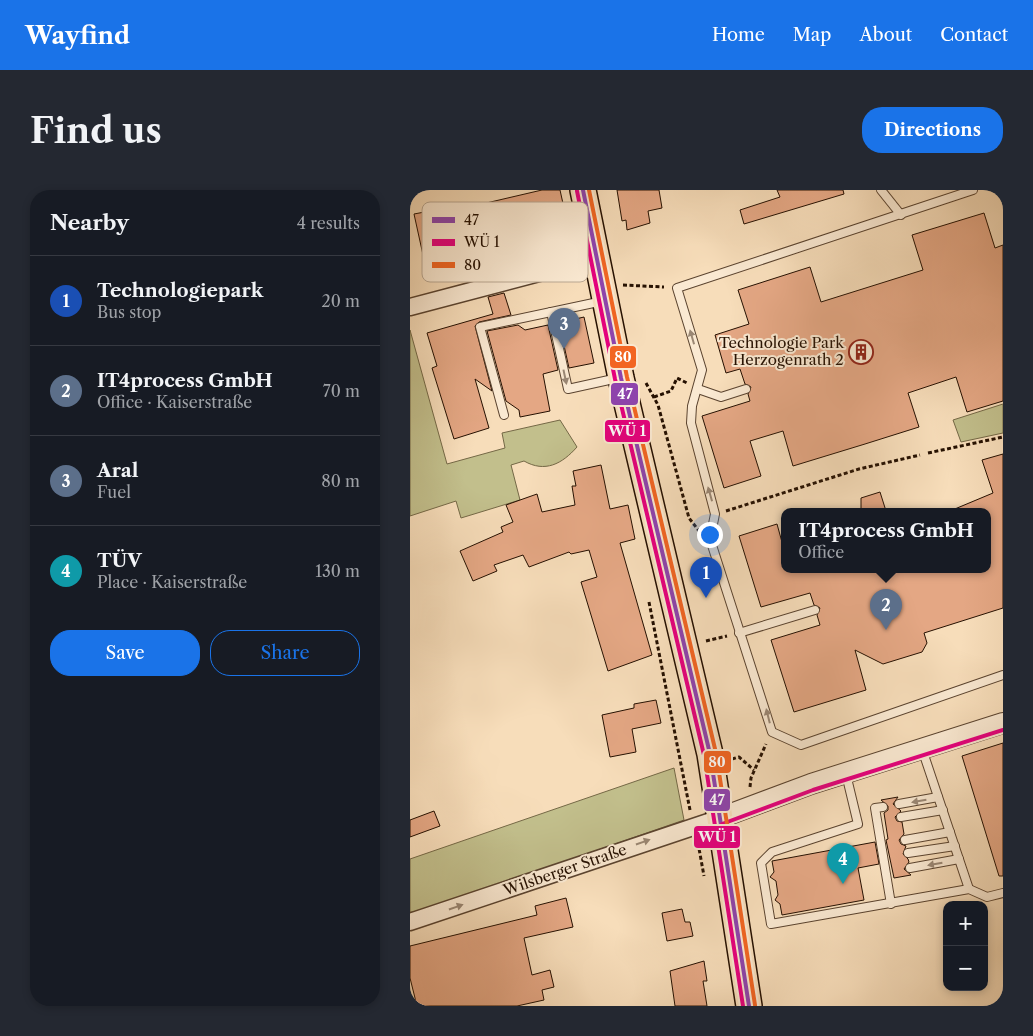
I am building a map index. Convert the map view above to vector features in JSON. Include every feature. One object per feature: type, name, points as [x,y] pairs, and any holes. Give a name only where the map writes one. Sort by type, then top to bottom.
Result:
[{"type":"main road","points":[[588,216],[596,258],[614,292],[686,646],[710,754],[749,1006]]},
{"type":"street","points":[[588,260],[596,258]]},
{"type":"street","points":[[410,307],[505,282]]},
{"type":"street","points":[[720,818],[846,773],[1003,723]]},
{"type":"street","name":"Wilsberger Straße","points":[[410,922],[720,818]]},
{"type":"lane","points":[[881,190],[901,214]]},
{"type":"lane","points":[[973,190],[677,288],[702,370],[692,406],[691,423],[716,514],[710,539],[739,633],[766,707],[772,732],[801,745],[1003,675]]},
{"type":"lane","points":[[504,414],[480,327],[551,312],[614,292]]},
{"type":"lane","points":[[551,312],[568,389],[632,377]]},
{"type":"lane","points":[[698,389],[721,397],[746,389]]},
{"type":"lane","points":[[739,633],[815,610]]},
{"type":"lane","points":[[922,749],[969,889]]},
{"type":"lane","points":[[846,773],[858,824],[772,852],[761,864],[771,924],[969,889],[988,897],[1003,893]]},
{"type":"lane","points":[[899,804],[938,797]]},
{"type":"lane","points":[[883,807],[875,808],[881,820],[885,844],[891,904]]},
{"type":"lane","points":[[902,817],[943,810]]},
{"type":"lane","points":[[905,840],[950,832]]},
{"type":"lane","points":[[908,853],[955,846]]},
{"type":"lane","points":[[910,868],[959,859]]},
{"type":"path","points":[[614,292],[677,288]]},
{"type":"path","points":[[632,377],[654,397],[689,518],[695,529],[710,539]]},
{"type":"path","points":[[654,397],[671,390],[677,378],[698,389]]},
{"type":"path","points":[[928,453],[1003,437]]},
{"type":"path","points":[[716,514],[859,469],[920,455]]},
{"type":"path","points":[[686,646],[739,633]]},
{"type":"path","points":[[751,778],[772,732]]},
{"type":"shaded area","points":[[410,330],[447,464],[505,448],[502,433],[560,420],[577,447],[565,458],[553,465],[539,466],[524,461],[511,465],[520,500],[461,518],[456,501],[410,516]]},
{"type":"shaded area","points":[[1003,404],[1003,433],[961,442],[953,420]]},
{"type":"shaded area","points":[[674,768],[684,820],[420,912],[410,912],[410,859]]},
{"type":"building","points":[[542,190],[560,190],[563,202],[491,202]]},
{"type":"building","points":[[617,190],[659,190],[662,208],[648,211],[650,223],[627,230],[626,220],[622,221]]},
{"type":"building","points":[[777,190],[843,190],[844,194],[744,224],[740,210],[780,197]]},
{"type":"building","points":[[422,212],[422,250],[414,214]]},
{"type":"building","name":"Technologie Park Herzogenrath 2","points":[[984,213],[995,248],[1003,245],[1003,401],[967,412],[956,377],[908,393],[919,427],[793,466],[783,431],[750,441],[761,476],[724,488],[702,416],[750,401],[748,394],[751,387],[745,384],[740,369],[726,373],[715,335],[749,324],[738,290],[810,267],[821,302],[923,270],[912,235]]},
{"type":"building","points":[[504,293],[511,315],[479,322],[475,326],[492,391],[475,379],[489,428],[454,439],[432,368],[437,366],[427,333],[493,314],[488,297]]},
{"type":"building","points":[[584,317],[594,363],[569,368],[559,323]]},
{"type":"building","points":[[518,325],[525,330],[548,325],[558,370],[543,374],[550,411],[520,417],[519,410],[506,401],[487,331]]},
{"type":"building","points":[[1003,454],[1003,608],[924,633],[927,643],[922,652],[883,664],[855,650],[866,690],[794,712],[771,640],[820,625],[817,615],[820,608],[814,605],[810,593],[761,607],[739,536],[777,524],[781,538],[781,573],[991,573],[991,508],[957,508],[993,493],[982,460]]},
{"type":"building","points":[[601,465],[610,509],[628,505],[635,539],[620,543],[652,655],[608,671],[581,582],[597,577],[589,550],[571,554],[569,552],[529,567],[523,555],[494,565],[497,571],[473,581],[460,551],[503,532],[501,527],[513,522],[506,505],[537,494],[542,512],[575,505],[572,486],[576,486],[573,471]]},
{"type":"building","points":[[880,492],[885,508],[861,508],[861,498]]},
{"type":"building","points":[[656,700],[661,723],[632,729],[636,752],[610,757],[602,715],[634,708],[634,704]]},
{"type":"building","points":[[1003,743],[1003,876],[999,876],[962,756]]},
{"type":"building","points":[[898,797],[893,804],[901,811],[895,817],[897,821],[902,822],[904,834],[899,840],[901,844],[906,846],[903,854],[909,862],[904,869],[911,875],[894,878],[886,840],[888,839],[884,813],[888,810],[888,806],[881,800]]},
{"type":"building","points":[[434,811],[440,826],[410,837],[410,820]]},
{"type":"building","points":[[875,842],[879,864],[858,868],[864,900],[782,915],[780,904],[775,900],[778,895],[776,881],[770,877],[774,872],[772,861]]},
{"type":"building","points":[[566,898],[573,927],[524,938],[532,975],[550,970],[554,987],[542,990],[544,1000],[517,1006],[417,1006],[410,978],[410,946],[537,915],[535,906]]},
{"type":"building","points":[[682,909],[685,922],[690,922],[693,936],[667,941],[662,913]]},
{"type":"building","points":[[704,961],[707,981],[703,981],[707,1006],[675,1006],[670,971]]},
{"type":"transit line","name":"47","points":[[583,190],[585,202]]},
{"type":"transit line","name":"80","points":[[589,190],[627,377],[716,753],[755,1005]]},
{"type":"transit line","points":[[577,191],[579,202]]},
{"type":"transit line","name":"47","points":[[588,215],[621,378],[710,754],[749,1006]]},
{"type":"transit line","points":[[588,245],[615,379],[704,755],[743,1006]]},
{"type":"transit line","points":[[722,824],[813,790],[1003,730]]},
{"type":"place","name":"Aral","points":[[564,349]]},
{"type":"place","name":"Technologie Park Herzogenrath 2","points":[[861,352]]},
{"type":"place","name":"Technologiepark","points":[[706,598]]},
{"type":"place","name":"IT4process GmbH","points":[[886,630]]},
{"type":"place","name":"TÜV","points":[[843,884]]}]
